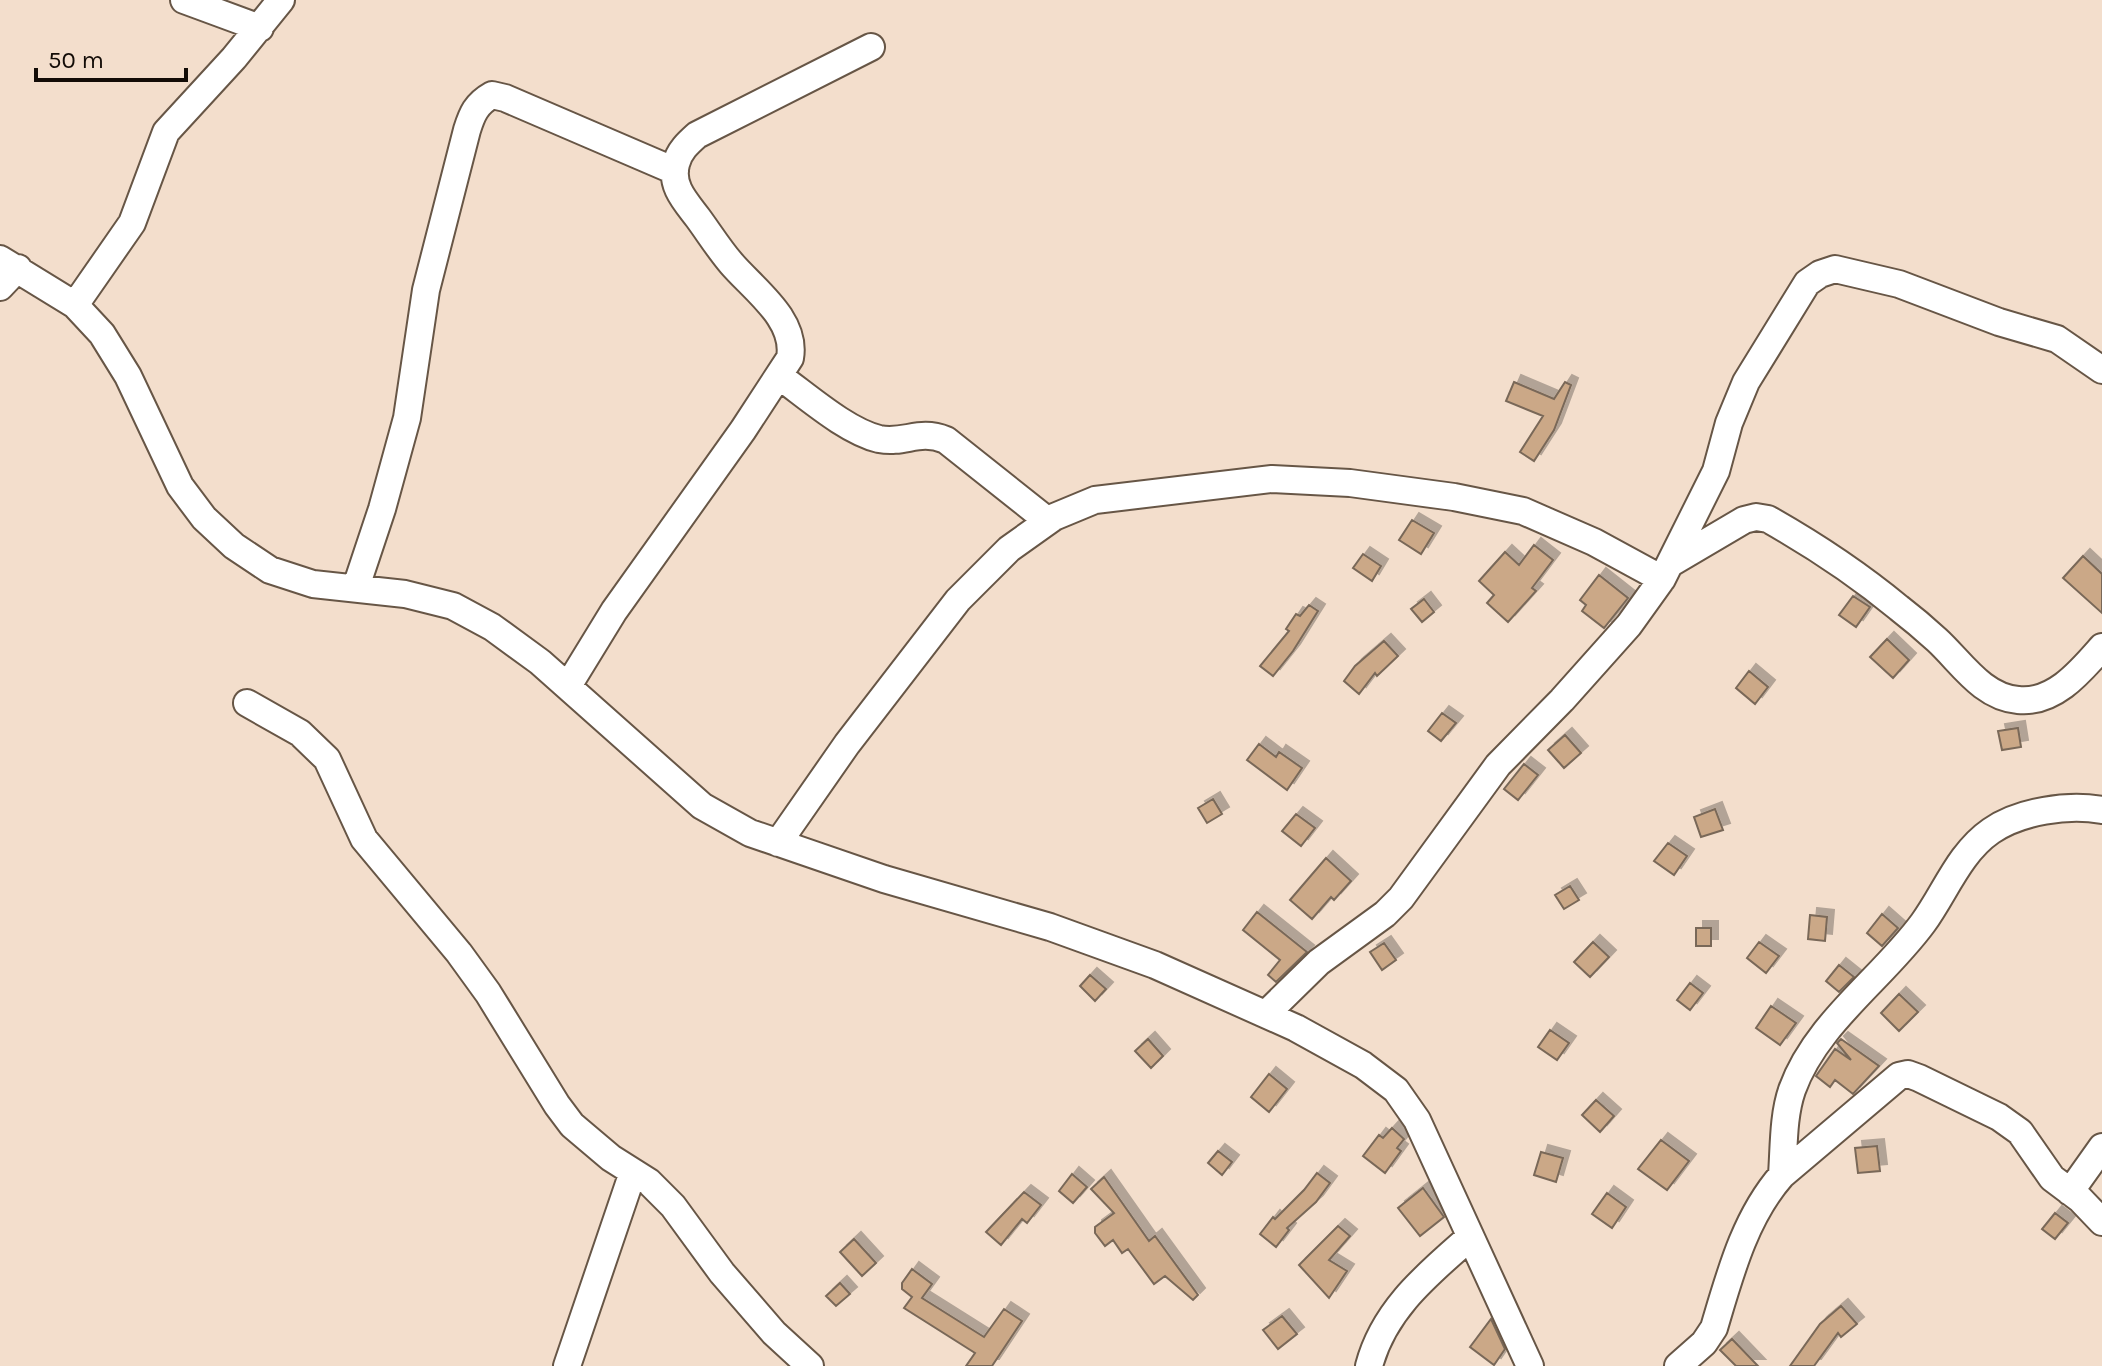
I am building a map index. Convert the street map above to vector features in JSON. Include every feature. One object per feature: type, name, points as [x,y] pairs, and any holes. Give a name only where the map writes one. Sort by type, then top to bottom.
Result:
[{"type":"street","points":[[184,0],[260,28]]},
{"type":"street","points":[[75,305],[132,223],[166,132],[260,28],[281,0]]},
{"type":"street","points":[[568,686],[614,611],[790,358],[792,346],[782,320],[729,261],[679,193],[675,171],[682,149],[697,135],[871,47]]},
{"type":"street","points":[[356,587],[407,418],[426,290],[467,130],[480,101],[492,95],[505,98],[675,171]]},
{"type":"street","points":[[0,287],[9,263],[75,305],[102,334],[128,376],[180,486],[204,518],[234,546],[270,570],[313,584],[405,594],[453,606],[492,627],[568,686],[702,806],[750,833],[884,879],[1050,927],[1155,965],[1266,1014],[1363,1065],[1396,1090],[1417,1120],[1530,1366]]},
{"type":"street","points":[[1266,1014],[1319,962],[1385,914],[1401,898],[1498,765],[1629,625],[1666,571],[1716,471],[1729,423],[1746,382],[1807,283],[1835,269],[1899,284],[1999,322],[2043,333],[2102,370]]},
{"type":"street","points":[[779,376],[865,435],[893,441],[931,434],[946,440],[1048,521]]},
{"type":"street","points":[[778,843],[847,744],[958,600],[1009,549],[1048,521],[1095,500],[1272,479],[1350,483],[1454,497],[1523,511],[1666,571]]},
{"type":"street","points":[[1666,571],[1744,520],[1756,517],[1768,519],[1845,568],[1898,607],[1936,639],[1984,687],[2002,698],[2021,701],[2045,697],[2066,683],[2102,647]]},
{"type":"street","points":[[247,703],[300,733],[327,759],[364,839],[459,953],[572,1125],[611,1158],[649,1182],[673,1206],[732,1285],[774,1333],[810,1366]]},
{"type":"street","points":[[1782,1175],[1792,1091],[1812,1054],[1838,1018],[1924,922],[1974,845],[1992,830],[2023,817],[2064,808],[2102,810]]},
{"type":"street","points":[[1678,1366],[1704,1343],[1714,1328],[1750,1222],[1768,1192],[1782,1175],[1891,1083],[1908,1074],[1999,1117],[2020,1132],[2052,1178],[2102,1222]]},
{"type":"street","points":[[2070,1192],[2102,1147]]},
{"type":"street","points":[[567,1366],[633,1172]]},
{"type":"street","points":[[1369,1366],[1388,1319],[1410,1292],[1470,1237]]},
{"type":"building","points":[[1514,382],[1554,399],[1565,382],[1571,385],[1554,430],[1534,461],[1520,452],[1543,416],[1506,401]]},
{"type":"building","points":[[1412,520],[1434,533],[1421,554],[1399,540]]},
{"type":"building","points":[[1534,545],[1553,560],[1532,588],[1536,591],[1508,622],[1487,603],[1494,595],[1479,581],[1505,552],[1519,565]]},
{"type":"building","points":[[1363,554],[1381,566],[1372,581],[1353,568]]},
{"type":"building","points":[[2083,556],[2102,574],[2102,613],[2063,578]]},
{"type":"building","points":[[1599,575],[1628,598],[1604,628],[1582,611],[1586,605],[1580,600]]},
{"type":"building","points":[[1853,596],[1870,607],[1856,627],[1839,615]]},
{"type":"building","points":[[1424,599],[1434,612],[1422,622],[1411,609]]},
{"type":"building","points":[[1309,605],[1318,611],[1273,676],[1260,666],[1289,631],[1286,629],[1296,614],[1300,616]]},
{"type":"building","points":[[1887,639],[1909,660],[1893,678],[1870,657]]},
{"type":"building","points":[[1384,641],[1398,656],[1377,676],[1375,673],[1359,694],[1344,681],[1355,666]]},
{"type":"building","points":[[1749,671],[1768,687],[1755,704],[1736,688]]},
{"type":"building","points":[[1442,713],[1456,723],[1441,741],[1428,731]]},
{"type":"building","points":[[2018,728],[2021,747],[2002,750],[1998,731]]},
{"type":"building","points":[[1565,735],[1581,753],[1564,768],[1548,750]]},
{"type":"building","points":[[1259,744],[1276,757],[1279,752],[1302,768],[1287,790],[1247,760]]},
{"type":"building","points":[[1524,764],[1538,775],[1518,800],[1504,789]]},
{"type":"building","points":[[1213,799],[1222,814],[1207,823],[1198,808]]},
{"type":"building","points":[[1715,809],[1723,830],[1701,837],[1694,817]]},
{"type":"building","points":[[1296,814],[1315,828],[1301,846],[1282,831]]},
{"type":"building","points":[[1668,843],[1687,856],[1674,875],[1654,861]]},
{"type":"building","points":[[1326,858],[1351,881],[1334,900],[1331,897],[1312,919],[1290,900]]},
{"type":"building","points":[[1570,886],[1579,900],[1564,909],[1555,895]]},
{"type":"building","points":[[1257,912],[1307,952],[1276,982],[1268,975],[1280,960],[1243,930]]},
{"type":"building","points":[[1882,914],[1898,928],[1882,946],[1867,933]]},
{"type":"building","points":[[1810,915],[1827,917],[1825,941],[1808,939]]},
{"type":"building","points":[[1696,928],[1711,928],[1711,946],[1696,946]]},
{"type":"building","points":[[1593,942],[1609,957],[1590,977],[1574,962]]},
{"type":"building","points":[[1759,942],[1779,956],[1766,973],[1747,958]]},
{"type":"building","points":[[1384,943],[1396,960],[1382,970],[1370,952]]},
{"type":"building","points":[[1839,965],[1854,977],[1839,992],[1826,981]]},
{"type":"building","points":[[1090,975],[1106,989],[1095,1001],[1080,986]]},
{"type":"building","points":[[1690,983],[1703,993],[1690,1010],[1677,1000]]},
{"type":"building","points":[[1899,994],[1918,1012],[1899,1031],[1881,1013]]},
{"type":"building","points":[[1771,1006],[1796,1023],[1780,1045],[1756,1028]]},
{"type":"building","points":[[1550,1030],[1569,1043],[1557,1060],[1538,1047]]},
{"type":"building","points":[[1148,1039],[1163,1056],[1151,1068],[1135,1051]]},
{"type":"building","points":[[1841,1039],[1879,1066],[1853,1094],[1835,1080],[1830,1087],[1816,1076],[1835,1049],[1851,1060],[1837,1043]]},
{"type":"building","points":[[1269,1074],[1287,1089],[1269,1112],[1251,1097]]},
{"type":"building","points":[[1596,1100],[1614,1116],[1600,1132],[1582,1115]]},
{"type":"building","points":[[1392,1128],[1404,1139],[1397,1148],[1401,1151],[1385,1173],[1363,1156],[1379,1135],[1383,1138]]},
{"type":"building","points":[[1661,1140],[1689,1161],[1667,1190],[1638,1169]]},
{"type":"building","points":[[1877,1146],[1880,1171],[1858,1173],[1855,1148]]},
{"type":"building","points":[[1218,1151],[1232,1162],[1222,1175],[1208,1163]]},
{"type":"building","points":[[1541,1152],[1563,1158],[1556,1182],[1534,1175]]},
{"type":"building","points":[[1317,1173],[1330,1183],[1316,1202],[1287,1228],[1289,1230],[1276,1247],[1260,1234]]},
{"type":"building","points":[[1072,1174],[1087,1187],[1073,1203],[1059,1191]]},
{"type":"building","points":[[1104,1177],[1149,1241],[1155,1236],[1198,1295],[1193,1300],[1165,1276],[1154,1284],[1128,1249],[1122,1253],[1113,1240],[1105,1246],[1095,1233],[1095,1227],[1114,1213],[1091,1189]]},
{"type":"building","points":[[1423,1188],[1444,1217],[1420,1236],[1398,1208]]},
{"type":"building","points":[[1024,1192],[1041,1205],[1027,1223],[1022,1219],[1001,1245],[986,1232]]},
{"type":"building","points":[[1607,1193],[1626,1207],[1612,1228],[1592,1214]]},
{"type":"building","points":[[2055,1213],[2068,1223],[2055,1239],[2042,1229]]},
{"type":"building","points":[[1338,1226],[1350,1236],[1329,1260],[1347,1271],[1329,1298],[1299,1265]]},
{"type":"building","points":[[854,1239],[876,1263],[862,1276],[840,1252]]},
{"type":"building","points":[[912,1269],[932,1284],[922,1298],[984,1337],[1004,1309],[1022,1321],[992,1366],[966,1366],[975,1353],[904,1308],[912,1297],[902,1289],[902,1283]]},
{"type":"building","points":[[840,1283],[850,1294],[836,1306],[826,1296]]},
{"type":"building","points":[[1841,1306],[1857,1324],[1841,1337],[1838,1333],[1814,1366],[1790,1366],[1820,1324]]},
{"type":"building","points":[[1282,1316],[1297,1334],[1278,1349],[1263,1330]]},
{"type":"building","points":[[1491,1319],[1505,1349],[1494,1365],[1470,1347]]},
{"type":"building","points":[[1732,1339],[1758,1366],[1736,1366],[1720,1350]]}]
